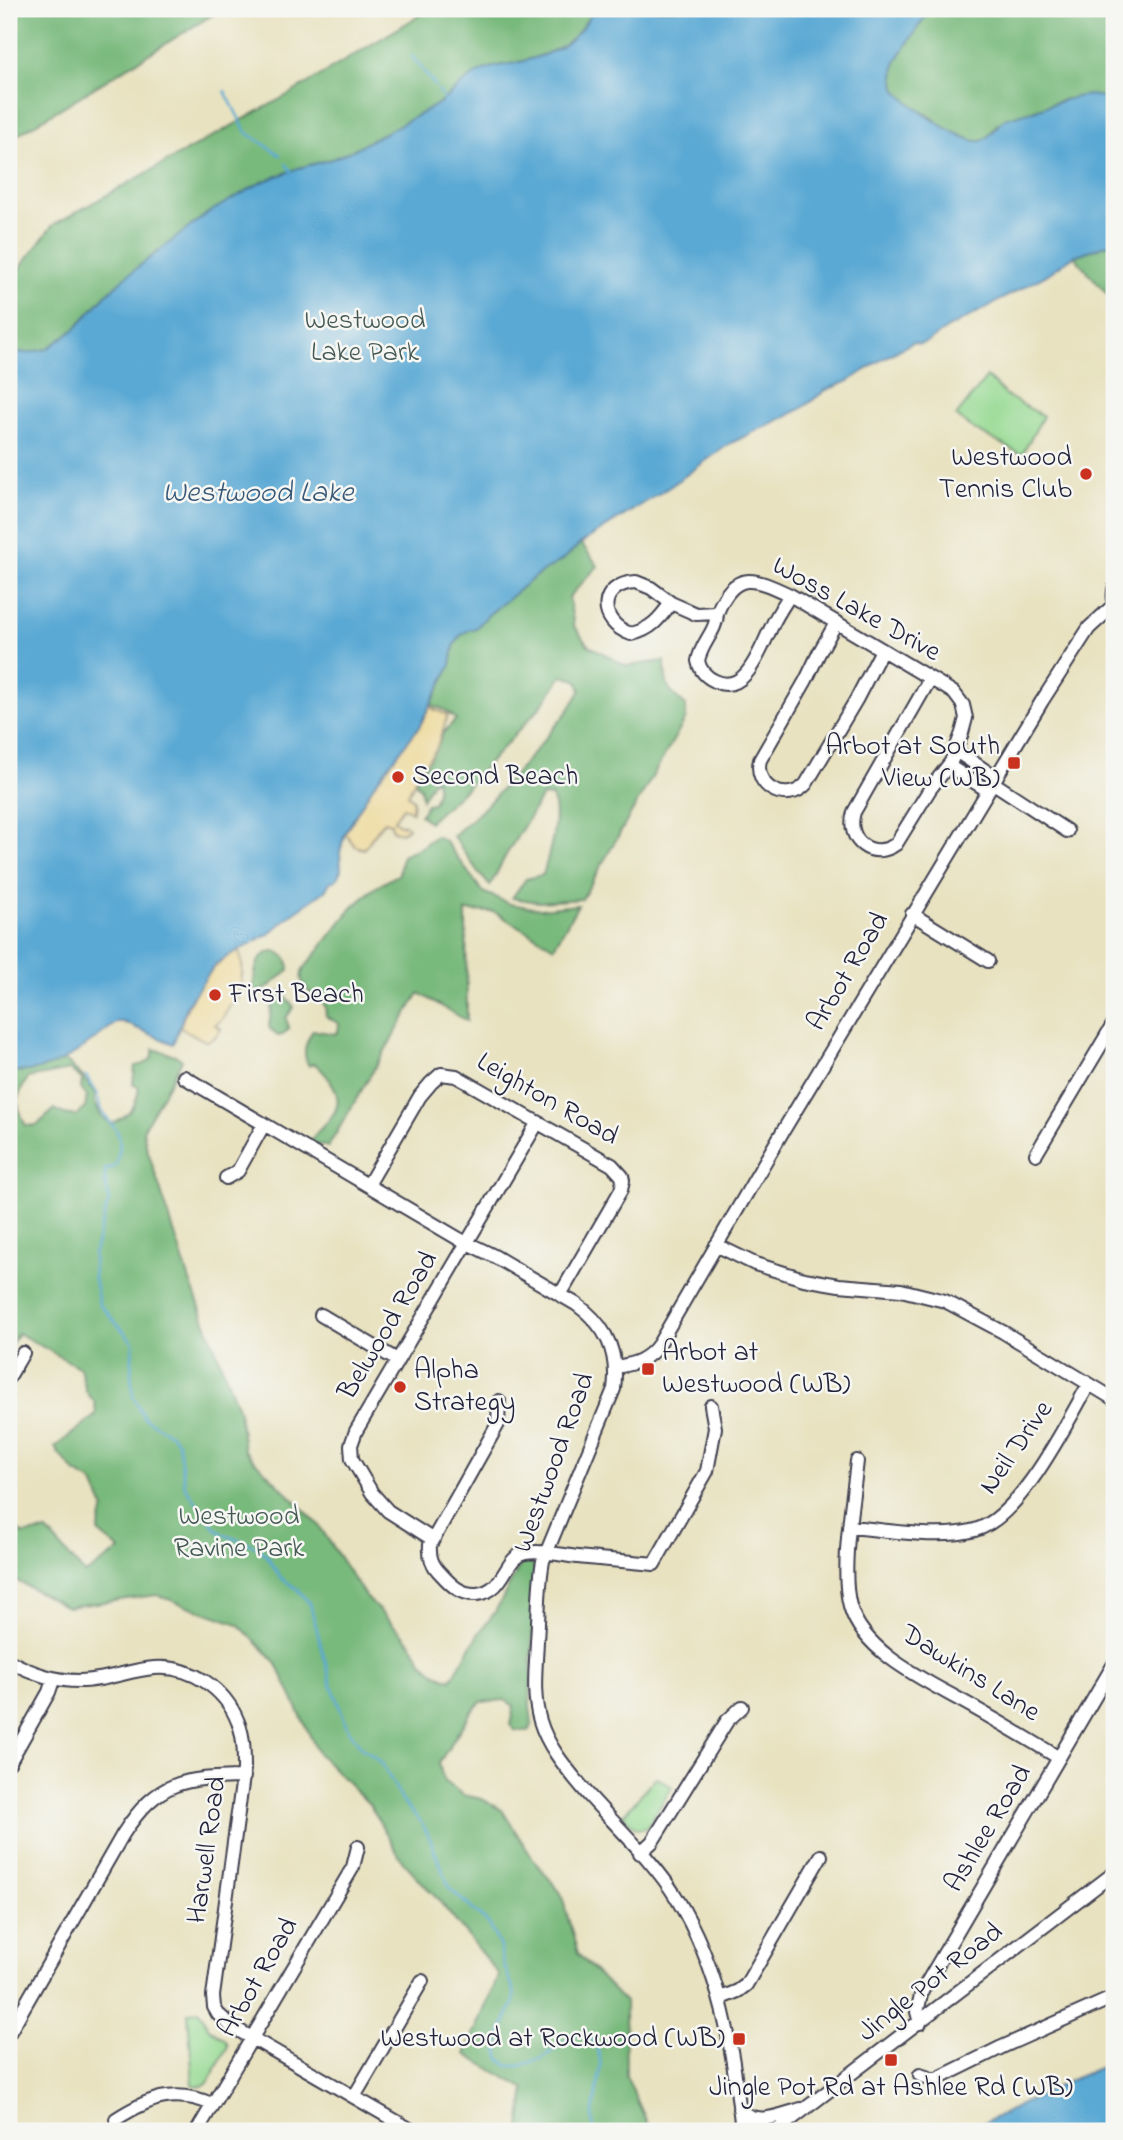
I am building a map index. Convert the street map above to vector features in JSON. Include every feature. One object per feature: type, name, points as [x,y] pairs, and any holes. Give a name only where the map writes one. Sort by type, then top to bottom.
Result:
[{"type":"street","name":"Woss Lake Drive","points":[[717,612],[726,594],[743,581],[757,580],[790,595],[954,693],[963,705],[966,718],[949,766],[933,785],[896,844],[888,850],[866,846],[856,840],[851,830],[854,812],[930,679]]},
{"type":"street","points":[[671,603],[652,625],[631,634],[614,625],[607,612],[608,597],[613,589],[623,583],[636,582],[696,614],[717,612],[714,626],[698,661],[706,676],[730,685],[747,672],[790,595]]},
{"type":"street","name":"Arbot Road","points":[[616,1367],[640,1362],[655,1350],[786,1124],[991,783],[1085,633],[1114,605],[1114,589]]},
{"type":"street","points":[[836,623],[760,760],[759,774],[774,790],[789,794],[799,791],[806,784],[882,650]]},
{"type":"street","points":[[956,751],[991,783]]},
{"type":"street","points":[[949,766],[991,783],[1068,831]]},
{"type":"street","points":[[912,915],[988,961]]},
{"type":"street","points":[[1036,1154],[1114,1023]]},
{"type":"street","name":"Leighton Road","points":[[368,1185],[420,1096],[441,1074],[456,1076],[538,1122],[612,1165],[620,1171],[624,1181],[617,1199],[560,1295]]},
{"type":"street","name":"Westwood Road","points":[[184,1077],[466,1243],[560,1295],[586,1311],[603,1330],[612,1348],[616,1367],[614,1389],[546,1553],[540,1586],[536,1679],[540,1719],[551,1747],[564,1765],[671,1889],[680,1905],[705,1956],[721,1998],[735,2069],[742,2131]]},
{"type":"street","name":"Belwood Road","points":[[432,1539],[388,1511],[372,1493],[352,1459],[351,1445],[356,1431],[397,1360],[538,1122]]},
{"type":"street","points":[[226,1178],[238,1171],[264,1124]]},
{"type":"street","points":[[716,1245],[755,1264],[804,1279],[901,1290],[945,1301],[970,1312],[1114,1399]]},
{"type":"street","points":[[321,1315],[397,1360]]},
{"type":"street","points":[[9,1377],[23,1353]]},
{"type":"street","name":"Neil Drive","points":[[850,1527],[949,1534],[984,1527],[1005,1512],[1025,1489],[1090,1384]]},
{"type":"street","points":[[499,1401],[498,1424],[432,1539],[429,1553],[436,1569],[457,1590],[470,1594],[480,1594],[494,1588],[520,1555],[546,1553],[654,1564],[707,1471],[715,1428],[711,1406]]},
{"type":"street","name":"Dawkins Lane","points":[[857,1461],[846,1568],[849,1603],[856,1621],[869,1638],[902,1666],[1059,1758]]},
{"type":"street","name":"Harwell Road","points":[[9,1661],[53,1680],[93,1680],[168,1667],[197,1676],[220,1694],[239,1723],[244,1748],[244,1777],[213,2001],[221,2017],[252,2038],[412,2131]]},
{"type":"street","name":"Ashlee Road","points":[[920,2023],[918,2003],[926,1985],[1114,1664]]},
{"type":"street","points":[[9,1763],[53,1680]]},
{"type":"street","points":[[640,1853],[652,1842],[727,1721],[742,1706]]},
{"type":"street","points":[[9,2033],[123,1834],[145,1804],[171,1787],[186,1781],[244,1777]]},
{"type":"street","name":"Arbot Road","points":[[197,2131],[353,1867],[358,1847]]},
{"type":"street","points":[[721,1998],[746,1985],[821,1856]]},
{"type":"street","name":"Jingle Pot Road","points":[[776,2131],[1114,1873]]},
{"type":"street","points":[[354,2097],[422,1981]]},
{"type":"street","points":[[926,1985],[926,1994],[931,2001],[945,2003]]},
{"type":"street","points":[[920,2075],[935,2080],[1114,1997]]},
{"type":"street","points":[[116,2119],[141,2104],[169,2095],[199,2099],[212,2104]]},
{"type":"street","points":[[739,2109],[749,2117],[760,2119],[807,2108]]},
{"type":"green space","points":[[9,9],[222,9],[9,140]]},
{"type":"green space","points":[[430,9],[594,9],[578,32],[562,46],[530,59],[484,70],[435,106],[351,151],[262,182],[208,213],[124,278],[75,329],[47,349],[27,353],[9,351],[9,282],[53,225],[293,92]]},
{"type":"green space","points":[[930,9],[1114,9],[1114,104],[1065,99],[997,124],[988,137],[981,141],[973,141],[940,126],[935,119],[907,103],[896,89],[894,70],[896,61]]},
{"type":"green space","points":[[1114,242],[1114,302],[1074,256]]},
{"type":"green space","points":[[987,377],[1007,396],[1043,416],[1022,455],[975,430],[956,416]]},
{"type":"green space","points":[[581,543],[598,566],[569,597],[574,626],[588,645],[626,666],[665,661],[668,687],[686,706],[686,718],[582,899],[539,902],[512,898],[526,879],[543,875],[554,825],[552,797],[542,796],[490,886],[453,836],[483,809],[519,770],[568,711],[581,690],[577,680],[562,676],[521,728],[466,788],[429,822],[420,815],[427,804],[433,803],[437,787],[435,777],[422,799],[421,789],[414,782],[436,749],[443,733],[456,719],[445,710],[431,705],[451,665],[454,646],[460,636],[476,628],[537,575],[564,559]]},
{"type":"green space","points":[[436,836],[445,841],[483,892],[510,904],[540,909],[578,905],[554,947],[494,912],[466,911],[467,1021],[419,993],[328,1147],[310,1142],[336,1109],[337,1094],[325,1074],[314,1063],[309,1066],[305,1048],[313,1030],[334,1034],[338,1032],[339,1024],[326,1016],[325,1005],[304,986],[301,976],[303,970],[352,908],[373,889],[399,874],[402,856]]},
{"type":"green space","points":[[274,951],[286,958],[289,970],[266,989],[255,992],[253,989],[257,965],[263,956]]},
{"type":"green space","points":[[281,991],[294,1007],[286,1018],[289,1029],[278,1036],[269,1025],[273,999]]},
{"type":"green space","name":"Westwood Ravine Park","points":[[153,1049],[175,1055],[182,1060],[143,1130],[146,1145],[190,1281],[239,1411],[244,1450],[318,1524],[365,1596],[411,1643],[422,1661],[434,1673],[451,1680],[495,1612],[520,1565],[528,1562],[535,1567],[530,1706],[532,1725],[528,1731],[516,1731],[510,1725],[514,1706],[505,1700],[481,1702],[471,1712],[439,1763],[443,1780],[463,1795],[482,1799],[502,1810],[533,1859],[561,1893],[578,1954],[625,2002],[626,2076],[651,2131],[523,2131],[520,2128],[525,2089],[465,2054],[499,1975],[441,1903],[401,1859],[369,1804],[318,1753],[276,1662],[238,1624],[157,1595],[67,1607],[9,1577],[9,1525],[24,1534],[47,1531],[85,1574],[120,1550],[98,1532],[104,1508],[93,1483],[75,1472],[55,1447],[96,1415],[95,1403],[86,1391],[80,1368],[18,1333],[9,1348],[9,1071],[30,1070],[64,1060],[82,1076],[95,1093],[95,1103],[102,1117],[111,1124],[127,1114],[136,1102],[139,1088],[133,1084],[135,1066],[148,1061]],"holes":[[[70,1070],[82,1079],[81,1089],[87,1096],[85,1108],[76,1116],[55,1109],[37,1125],[26,1126],[18,1101],[28,1078]]]},
{"type":"green space","points":[[656,1777],[672,1787],[647,1827],[636,1828],[623,1815]]},
{"type":"green space","points":[[199,2010],[208,2027],[226,2040],[228,2046],[208,2083],[202,2086],[193,2085],[188,2013]]},
{"type":"sand","name":"Second Beach","points":[[431,705],[433,709],[448,715],[436,749],[417,775],[408,795],[413,799],[412,812],[403,807],[394,820],[408,827],[402,833],[393,831],[391,823],[384,821],[364,849],[355,846],[345,833],[373,786],[419,727]]},
{"type":"sand","name":"First Beach","points":[[238,950],[242,980],[236,997],[238,999],[215,1025],[221,1029],[218,1034],[205,1041],[180,1027],[184,1015],[209,973]]},
{"type":"water","name":"Westwood Lake","points":[[594,9],[930,9],[896,61],[894,82],[910,103],[949,130],[981,141],[1005,119],[1065,100],[1086,95],[1106,98],[1114,104],[1114,152],[1111,159],[1114,163],[1114,242],[1074,256],[1045,276],[927,342],[913,342],[849,381],[826,390],[801,409],[729,444],[537,575],[476,628],[460,636],[454,646],[451,665],[419,727],[373,786],[345,833],[340,852],[341,870],[336,880],[330,882],[325,891],[269,934],[215,965],[188,1003],[173,1044],[123,1022],[117,1022],[68,1058],[40,1069],[9,1071],[9,351],[27,353],[47,349],[75,329],[124,278],[208,213],[262,182],[351,151],[435,106],[484,70],[553,51],[579,32]]},
{"type":"water","points":[[1114,2062],[1114,2131],[965,2131],[1076,2077]]},
{"type":"waterway","points":[[412,56],[435,86]]},
{"type":"waterway","points":[[225,91],[246,132],[280,155]]},
{"type":"waterway","points":[[439,91],[444,100]]},
{"type":"waterway","points":[[286,164],[291,171]]},
{"type":"waterway","points":[[86,1076],[98,1095]]},
{"type":"waterway","points":[[98,1099],[102,1111],[117,1132],[120,1147],[116,1166],[105,1170],[109,1200],[93,1255],[94,1279],[99,1304],[133,1342],[133,1396],[144,1418],[172,1435],[178,1442],[185,1487],[217,1530],[256,1546],[268,1557],[280,1577],[297,1589],[310,1604],[331,1683],[348,1730],[361,1747],[381,1762],[404,1803],[421,1822],[450,1889],[489,1924],[500,1947],[503,1963],[514,1990],[514,2001],[501,2032],[499,2058],[508,2066],[520,2066],[542,2058],[575,2035],[588,2036],[595,2045],[599,2054],[600,2074],[594,2105],[594,2131]]},
{"type":"place","name":"Westwood Tennis Club","points":[[1086,474]]},
{"type":"place","name":"Arbot at South View (WB)","points":[[1014,763]]},
{"type":"place","name":"Second Beach","points":[[398,777]]},
{"type":"place","name":"First Beach","points":[[215,995]]},
{"type":"place","name":"Arbot at Westwood (WB)","points":[[648,1369]]},
{"type":"place","name":"Alpha Strategy","points":[[400,1387]]},
{"type":"place","name":"Westwood at Rockwood (WB)","points":[[739,2039]]},
{"type":"place","name":"Jingle Pot Rd at Ashlee Rd (WB)","points":[[891,2060]]},
{"type":"park label","name":"Westwood Lake Park","points":[[365,337]]}]
